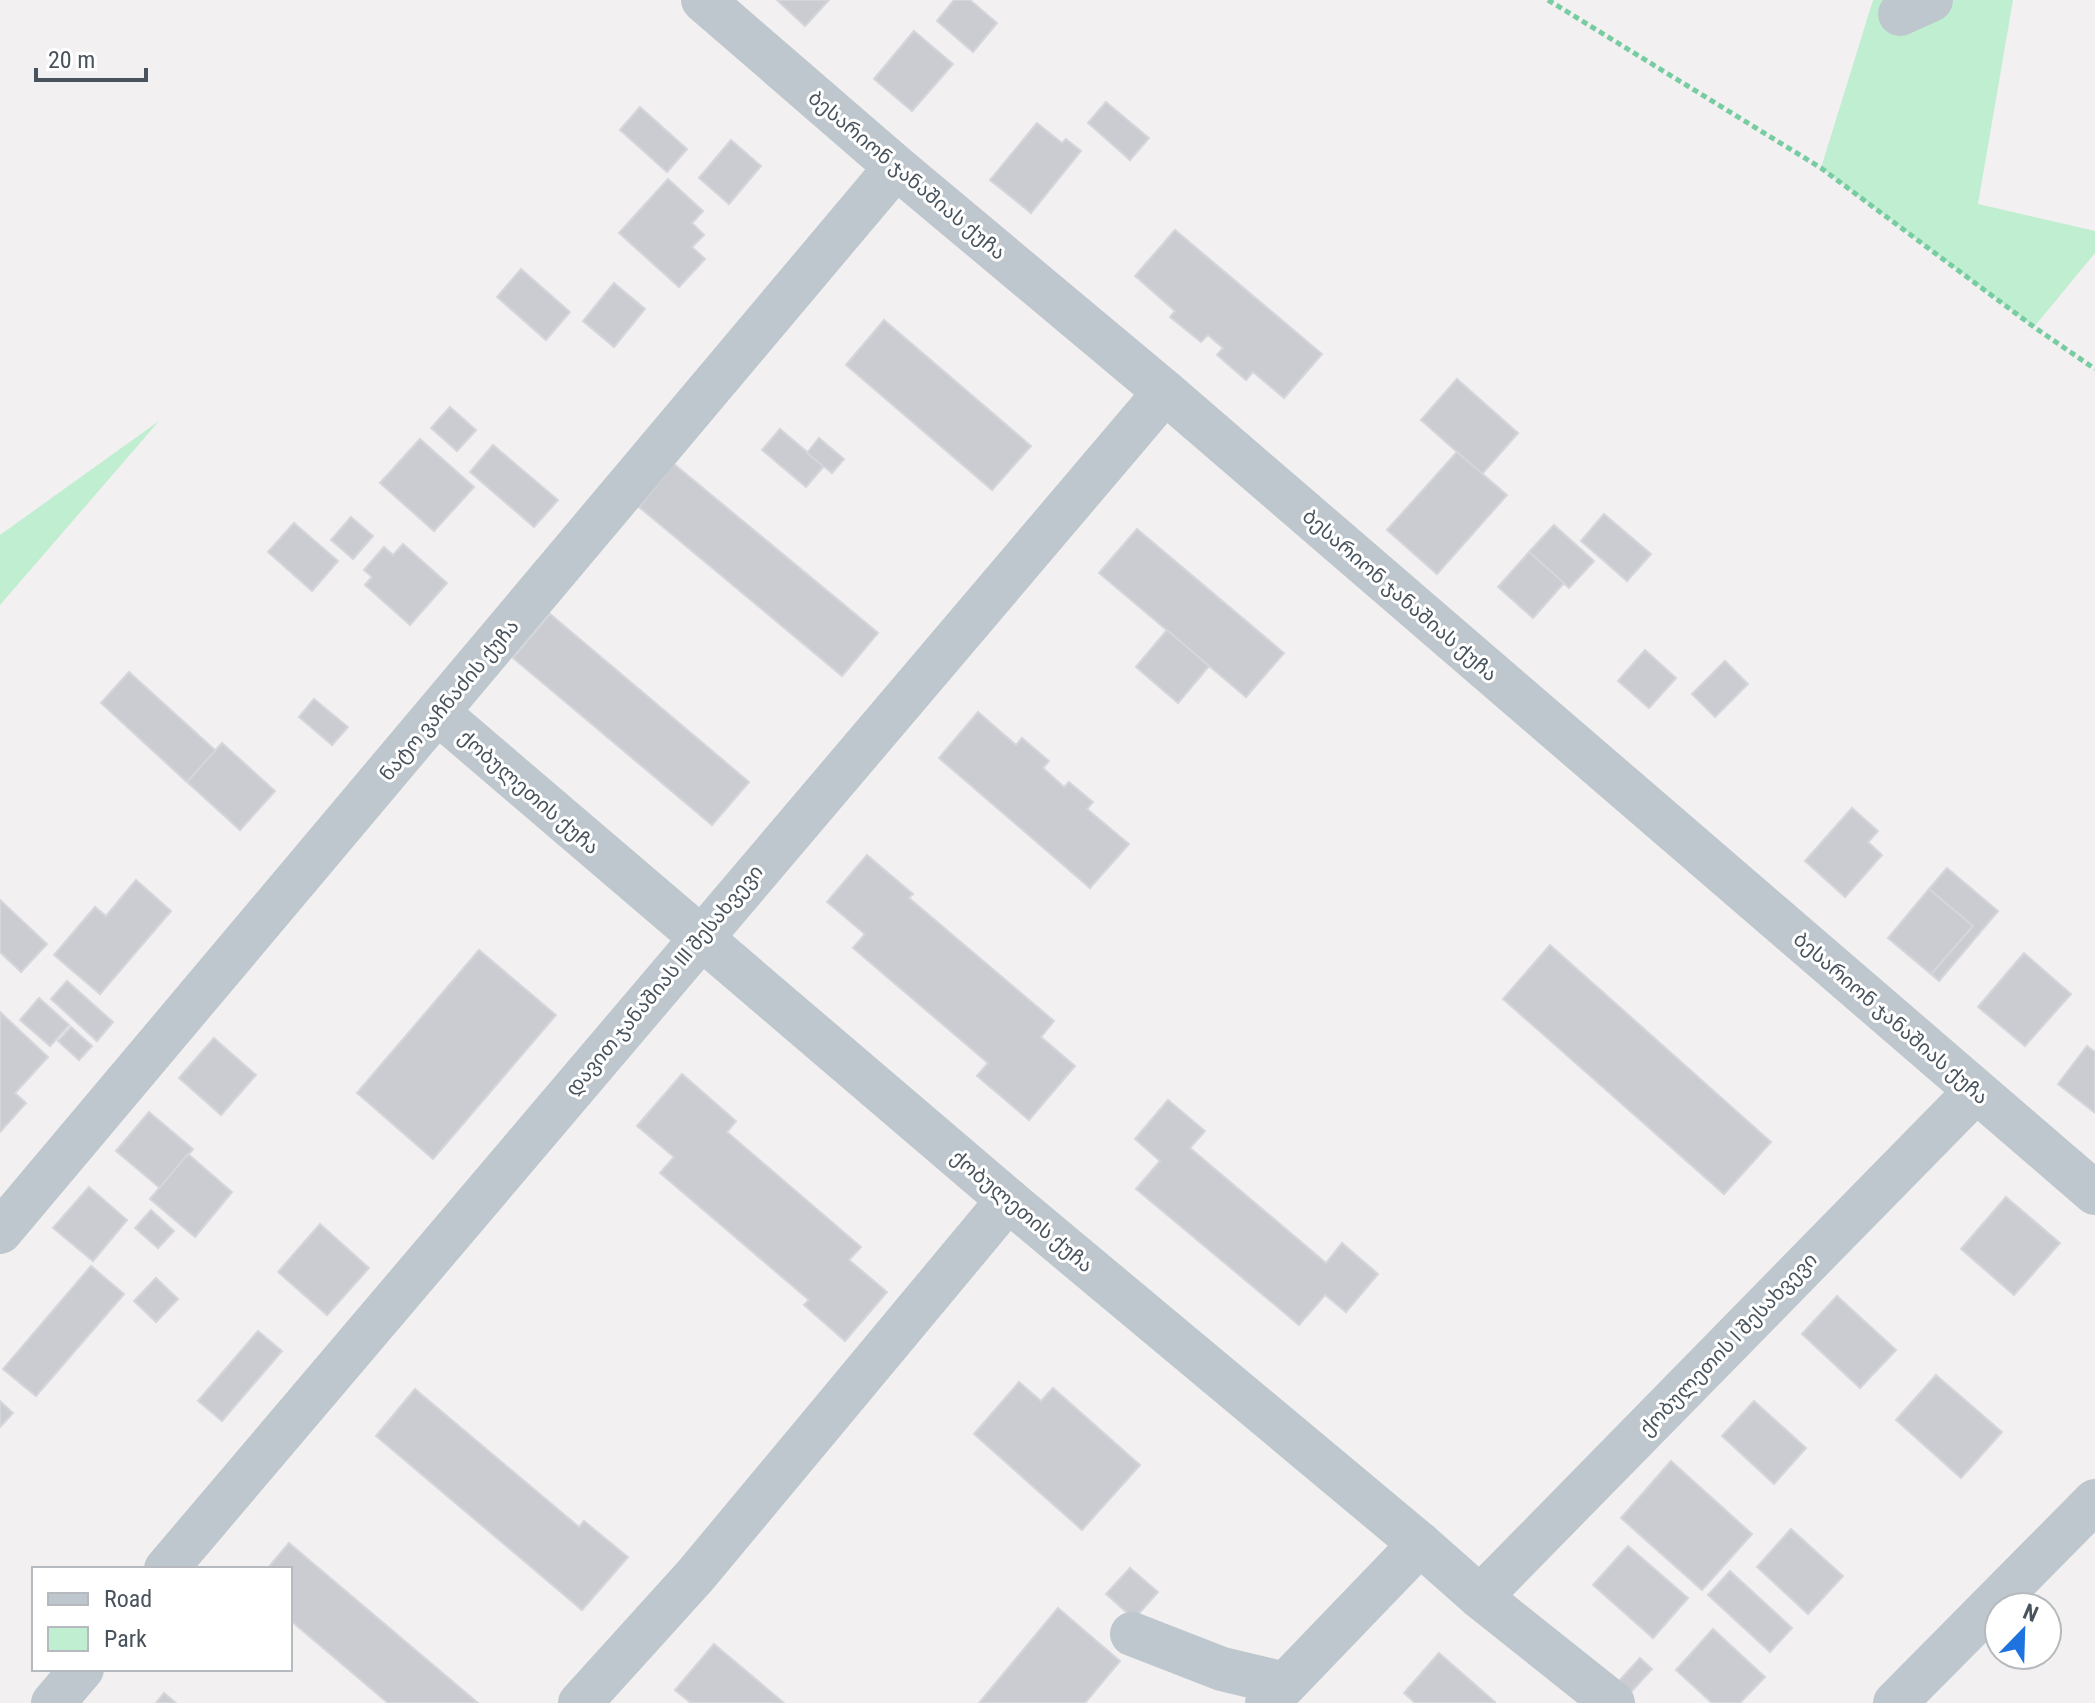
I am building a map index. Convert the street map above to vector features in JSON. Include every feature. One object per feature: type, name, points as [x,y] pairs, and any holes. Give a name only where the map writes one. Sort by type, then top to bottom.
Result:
[{"type":"street","name":"ბესარიონ ჯანაშიას ქუჩა","points":[[703,0],[896,167],[1165,392],[2095,1193]]},
{"type":"street","name":"ნატო ვაჩნაძის ქუჩა","points":[[0,1232],[896,167]]},
{"type":"street","name":"დავით ჯანაშიას III შესახვევი","points":[[168,1567],[1165,392]]},
{"type":"street","name":"ქობულეთის ქუჩა","points":[[438,713],[1008,1200],[1480,1597],[1613,1703]]},
{"type":"street","name":"ქობულეთის I შესახვევი","points":[[1480,1597],[1976,1091]]},
{"type":"street","points":[[580,1703],[695,1576],[1008,1200]]},
{"type":"street","points":[[1895,1703],[2095,1501]]},
{"type":"street","points":[[1132,1634],[1276,1694],[1420,1544]]},
{"type":"street","points":[[53,1703],[80,1671]]},
{"type":"path","points":[[1548,0],[1821,168],[2095,369]]},
{"type":"green space","points":[[1873,0],[2013,0],[1978,204],[2095,231],[2095,253],[2034,327],[1821,168]]},
{"type":"green space","points":[[159,421],[0,605],[0,535]]},
{"type":"building","points":[[777,0],[829,0],[805,26]]},
{"type":"building","points":[[954,0],[970,0],[997,23],[973,52],[937,21]]},
{"type":"building","points":[[914,31],[953,64],[912,111],[874,79]]},
{"type":"building","points":[[1106,102],[1149,138],[1130,160],[1088,123]]},
{"type":"building","points":[[640,107],[687,149],[667,172],[620,130]]},
{"type":"building","points":[[1037,123],[1062,143],[1066,139],[1081,151],[1031,213],[990,180]]},
{"type":"building","points":[[731,140],[761,166],[729,204],[699,178]]},
{"type":"building","points":[[668,179],[703,211],[692,223],[704,235],[692,247],[705,259],[679,287],[619,233]]},
{"type":"building","points":[[1175,230],[1322,354],[1284,398],[1253,372],[1246,380],[1217,355],[1223,348],[1208,335],[1201,342],[1170,317],[1175,311],[1135,276]]},
{"type":"building","points":[[521,269],[570,312],[546,340],[497,297]]},
{"type":"building","points":[[614,283],[645,309],[614,347],[583,321]]},
{"type":"building","points":[[884,320],[1031,446],[992,490],[846,365]]},
{"type":"building","points":[[1457,379],[1518,433],[1482,474],[1421,420]]},
{"type":"building","points":[[450,407],[476,430],[457,451],[431,428]]},
{"type":"building","points":[[780,429],[824,466],[806,487],[762,450]]},
{"type":"building","points":[[819,438],[844,459],[832,473],[807,453]]},
{"type":"building","points":[[420,439],[474,487],[434,531],[380,483]]},
{"type":"building","points":[[493,445],[558,500],[534,527],[470,472]]},
{"type":"building","points":[[1457,452],[1507,495],[1437,574],[1387,530]]},
{"type":"building","points":[[674,464],[878,633],[842,676],[639,507]]},
{"type":"building","points":[[1604,514],[1651,554],[1627,581],[1581,541]]},
{"type":"building","points":[[351,517],[373,536],[353,559],[331,540]]},
{"type":"building","points":[[294,523],[338,561],[312,591],[268,552]]},
{"type":"building","points":[[1554,525],[1594,561],[1569,588],[1529,552]]},
{"type":"building","points":[[1137,529],[1284,653],[1246,697],[1099,573]]},
{"type":"building","points":[[403,544],[447,583],[410,625],[365,585],[372,577],[364,570],[384,547],[393,555]]},
{"type":"building","points":[[1529,552],[1564,583],[1533,618],[1498,587]]},
{"type":"building","points":[[550,614],[749,782],[712,825],[513,658]]},
{"type":"building","points":[[1167,630],[1209,666],[1178,703],[1136,667]]},
{"type":"building","points":[[1645,650],[1676,678],[1649,708],[1618,681]]},
{"type":"building","points":[[1725,661],[1748,684],[1715,717],[1692,694]]},
{"type":"building","points":[[129,672],[216,751],[187,782],[101,703]]},
{"type":"building","points":[[314,699],[348,727],[332,745],[299,717]]},
{"type":"building","points":[[978,712],[1016,745],[1022,738],[1049,761],[1043,768],[1064,787],[1069,782],[1093,802],[1087,809],[1129,844],[1090,888],[939,758]]},
{"type":"building","points":[[222,743],[275,791],[240,830],[187,782]]},
{"type":"building","points":[[1852,808],[1878,831],[1868,842],[1882,855],[1845,897],[1805,861]]},
{"type":"building","points":[[867,855],[913,894],[909,898],[1054,1021],[1041,1037],[1075,1066],[1029,1120],[977,1076],[988,1063],[853,948],[865,934],[827,902]]},
{"type":"building","points":[[1947,868],[1998,911],[1939,981],[1931,974],[1973,926],[1929,889]]},
{"type":"building","points":[[136,880],[171,911],[100,994],[54,955],[95,907],[106,916]]},
{"type":"building","points":[[1929,889],[1973,926],[1931,974],[1888,938]]},
{"type":"building","points":[[0,900],[47,944],[21,972],[0,952]]},
{"type":"building","points":[[1550,945],[1771,1142],[1724,1194],[1503,999]]},
{"type":"building","points":[[479,950],[556,1015],[433,1159],[357,1093]]},
{"type":"building","points":[[2024,953],[2071,994],[2025,1046],[1978,1007]]},
{"type":"building","points":[[67,981],[113,1022],[97,1041],[51,999]]},
{"type":"building","points":[[39,998],[69,1025],[50,1046],[20,1020]]},
{"type":"building","points":[[0,1012],[48,1057],[15,1093],[26,1103],[0,1132]]},
{"type":"building","points":[[71,1027],[92,1046],[79,1060],[58,1041]]},
{"type":"building","points":[[214,1038],[256,1075],[221,1115],[179,1078]]},
{"type":"building","points":[[2087,1046],[2095,1052],[2095,1113],[2058,1084]]},
{"type":"building","points":[[682,1074],[736,1121],[727,1132],[861,1247],[849,1260],[887,1292],[845,1341],[804,1305],[809,1300],[660,1173],[674,1157],[637,1126]]},
{"type":"building","points":[[1168,1100],[1205,1131],[1190,1148],[1326,1263],[1342,1243],[1378,1274],[1346,1312],[1325,1295],[1299,1325],[1136,1189],[1160,1161],[1135,1139]]},
{"type":"building","points":[[149,1112],[193,1149],[160,1188],[116,1151]]},
{"type":"building","points":[[188,1154],[232,1192],[195,1237],[150,1199]]},
{"type":"building","points":[[89,1187],[127,1220],[93,1261],[53,1228]]},
{"type":"building","points":[[2006,1197],[2060,1243],[2014,1295],[1961,1249]]},
{"type":"building","points":[[151,1210],[174,1231],[158,1248],[135,1228]]},
{"type":"building","points":[[320,1224],[369,1268],[327,1315],[278,1272]]},
{"type":"building","points":[[91,1266],[124,1294],[36,1396],[3,1369]]},
{"type":"building","points":[[156,1278],[178,1299],[156,1322],[134,1301]]},
{"type":"building","points":[[1837,1296],[1896,1350],[1860,1388],[1802,1334]]},
{"type":"building","points":[[258,1331],[282,1351],[222,1421],[198,1401]]},
{"type":"building","points":[[1936,1375],[2002,1432],[1961,1478],[1896,1420]]},
{"type":"building","points":[[1019,1382],[1041,1401],[1053,1388],[1140,1465],[1082,1530],[974,1434]]},
{"type":"building","points":[[415,1389],[579,1527],[584,1521],[628,1557],[582,1610],[376,1436]]},
{"type":"building","points":[[0,1401],[13,1413],[0,1427]]},
{"type":"building","points":[[1754,1401],[1806,1448],[1774,1484],[1722,1436]]},
{"type":"building","points":[[1671,1461],[1752,1534],[1702,1590],[1621,1518]]},
{"type":"building","points":[[1791,1529],[1843,1576],[1808,1614],[1757,1567]]},
{"type":"building","points":[[289,1543],[478,1703],[388,1703],[292,1622],[292,1567],[269,1567]]},
{"type":"building","points":[[1628,1546],[1688,1598],[1653,1638],[1593,1585]]},
{"type":"building","points":[[1130,1568],[1158,1592],[1134,1619],[1106,1594]]},
{"type":"building","points":[[1730,1571],[1792,1628],[1770,1652],[1708,1595]]},
{"type":"building","points":[[1058,1608],[1120,1661],[1085,1703],[979,1703]]},
{"type":"building","points":[[1713,1629],[1765,1677],[1740,1703],[1712,1703],[1676,1670]]},
{"type":"building","points":[[714,1644],[784,1703],[691,1703],[675,1690]]},
{"type":"building","points":[[1439,1653],[1495,1702],[1415,1703],[1404,1693]]},
{"type":"building","points":[[1640,1658],[1652,1669],[1631,1692],[1619,1681]]},
{"type":"building","points":[[164,1693],[176,1703],[156,1703]]}]
